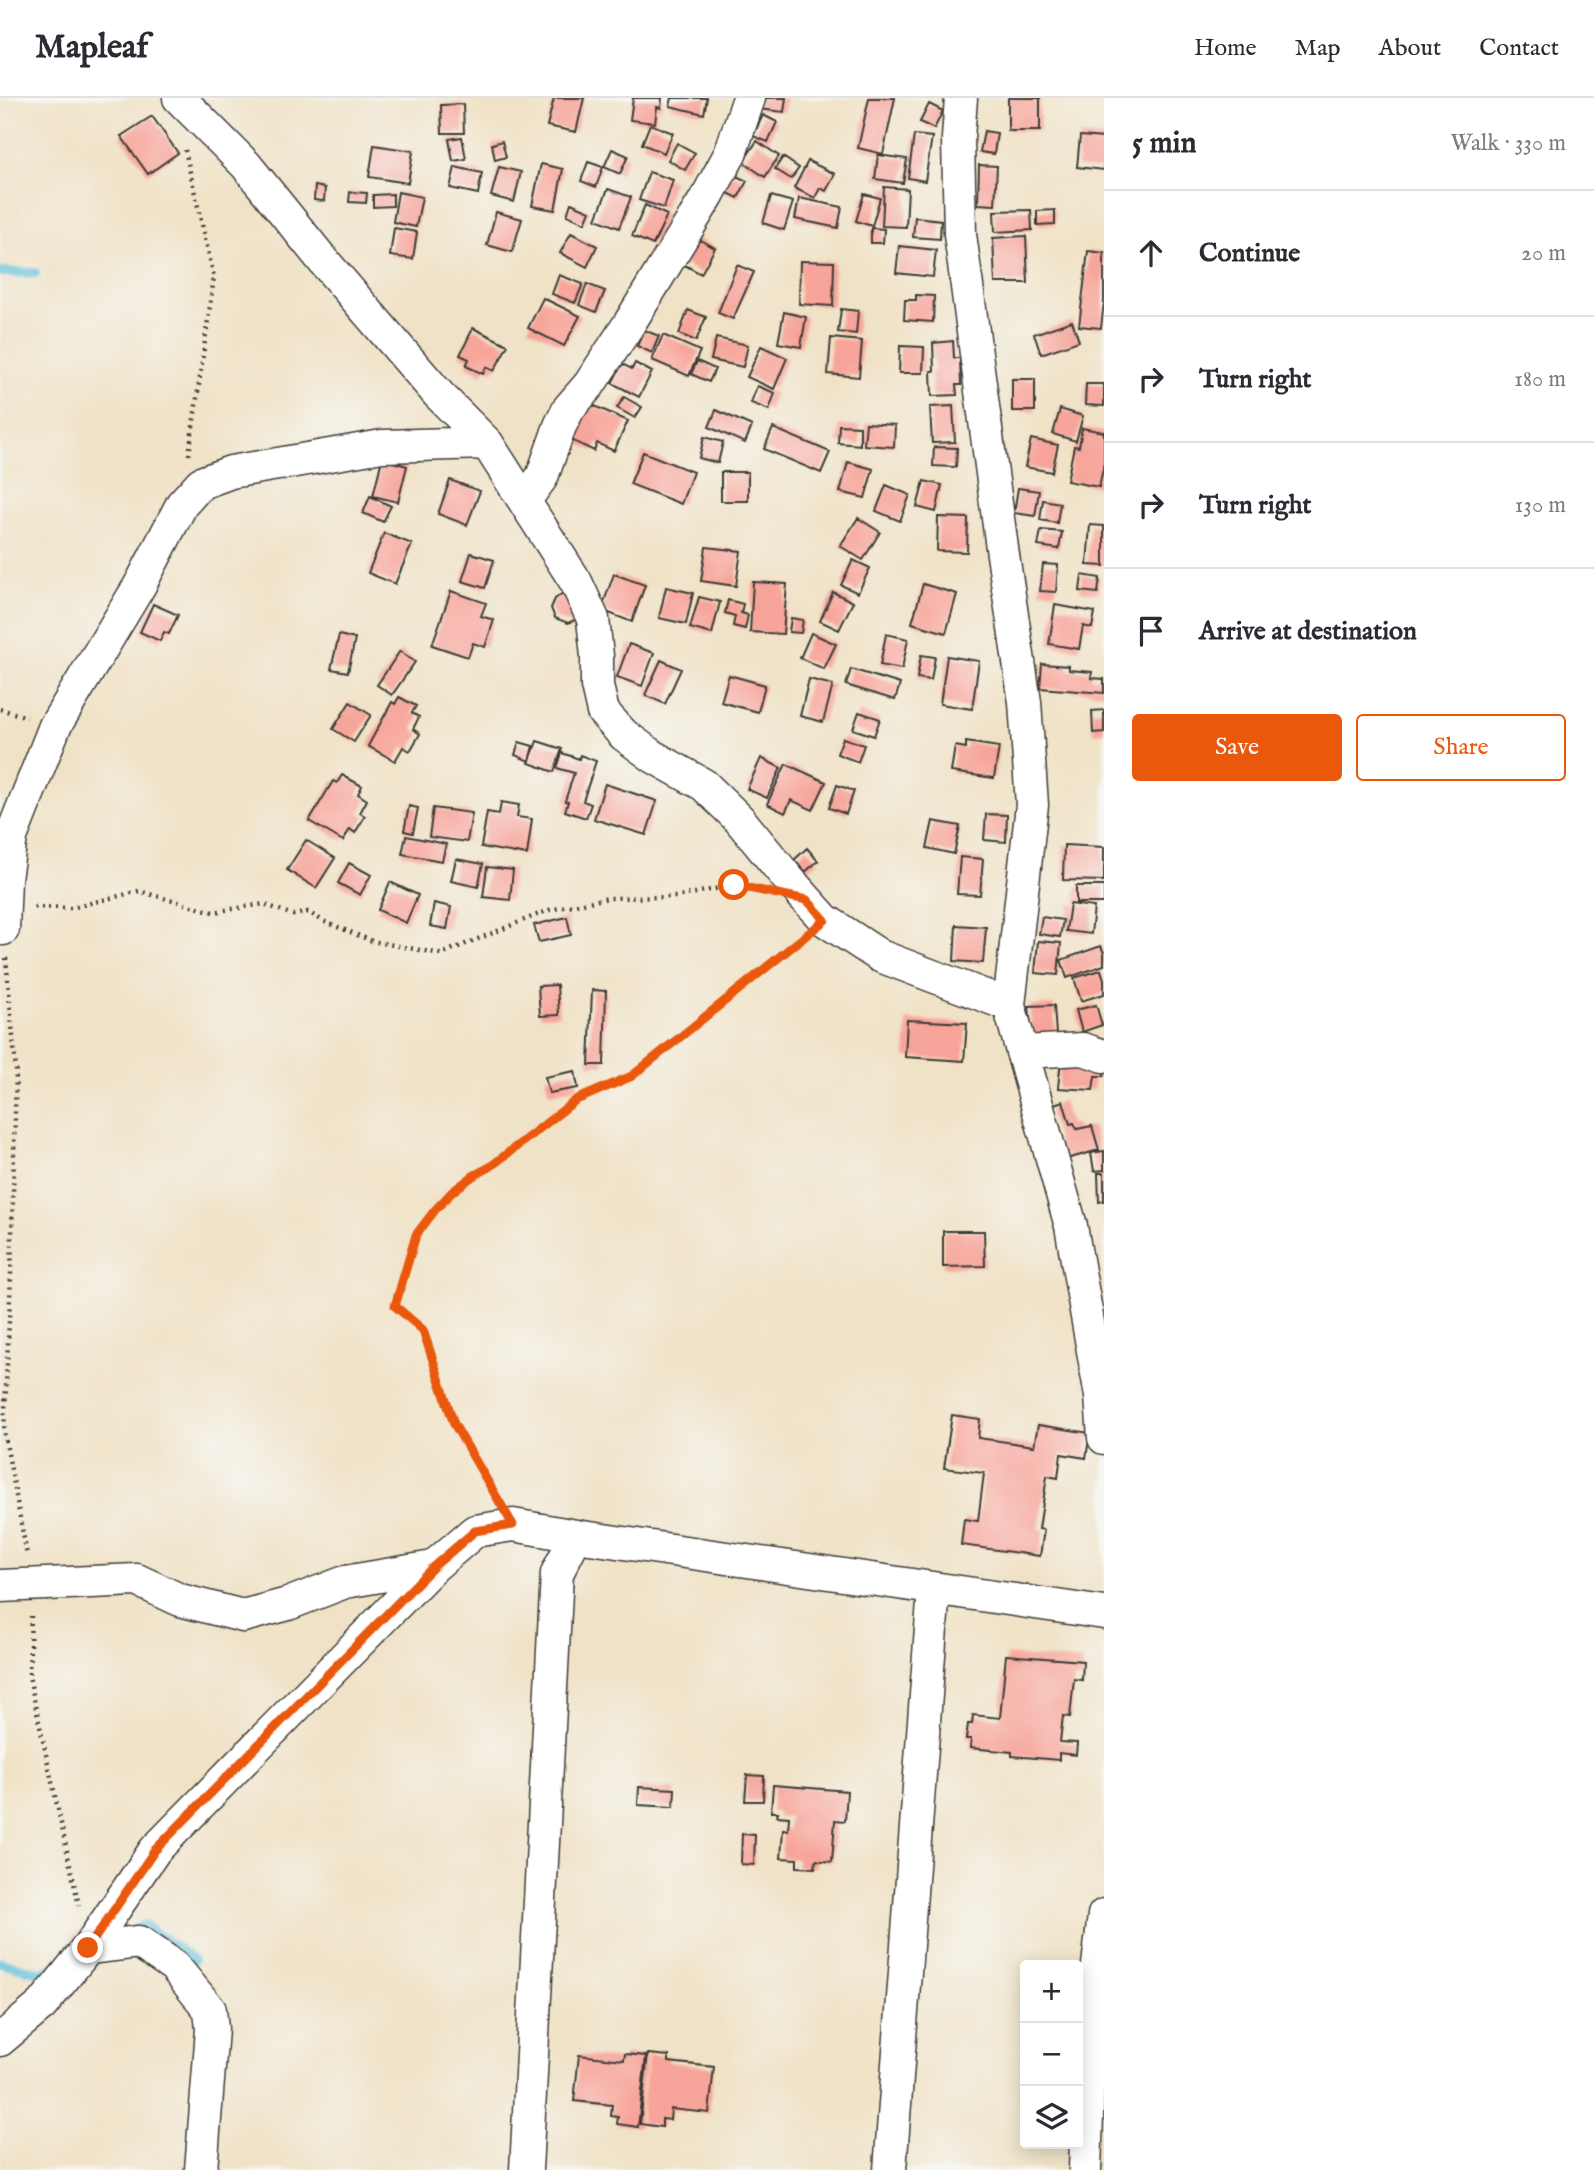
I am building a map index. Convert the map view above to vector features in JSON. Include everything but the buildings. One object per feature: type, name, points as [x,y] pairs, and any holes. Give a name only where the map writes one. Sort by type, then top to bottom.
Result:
[{"type":"street","points":[[180,98],[246,165],[321,258],[439,395],[487,443],[576,582],[593,619],[597,686],[603,712],[624,736],[654,757],[704,785],[739,819],[825,920],[880,956],[1009,1005]]},
{"type":"street","points":[[519,492],[531,492],[542,477],[569,408],[589,385],[629,324],[708,195],[730,154],[749,98]]},
{"type":"street","points":[[961,98],[958,138],[960,234],[1025,702],[1032,804],[1009,1005],[1071,1226],[1101,1396],[1104,1438]]},
{"type":"street","points":[[4,918],[5,879],[11,837],[55,726],[140,585],[182,504],[201,483],[231,472],[383,446],[487,443]]},
{"type":"street","points":[[1022,1052],[1083,1049],[1104,1056]]},
{"type":"street","points":[[0,2040],[42,2005],[88,1948],[155,1850],[433,1567],[475,1531],[513,1525],[934,1590],[1104,1613]]},
{"type":"street","points":[[526,2170],[557,1573],[576,1536]]},
{"type":"street","points":[[0,1586],[137,1580],[180,1600],[243,1616],[288,1604],[345,1582],[433,1567]]},
{"type":"street","points":[[890,2170],[934,1590]]},
{"type":"street","points":[[1085,2170],[1090,2032],[1104,1915]]},
{"type":"street","points":[[88,1948],[139,1942],[174,1966],[210,2010],[212,2029],[201,2170]]},
{"type":"path","points":[[182,504],[214,277],[184,147]]},
{"type":"path","points":[[88,1948],[29,1676],[33,1585],[4,1432],[16,1070],[4,918],[71,908],[139,891],[213,912],[264,904],[293,915],[308,912],[372,941],[441,954],[550,910],[608,898],[676,897],[734,885],[758,890]]},
{"type":"path","points":[[513,1525],[454,1424],[423,1330],[395,1306],[416,1235],[452,1192],[490,1167],[576,1100],[632,1076],[825,920]]},
{"type":"waterway","points":[[0,272],[35,273]]},
{"type":"waterway","points":[[129,1932],[144,1925],[193,1960]]},
{"type":"waterway","points":[[0,1962],[43,1973],[61,1963]]},
{"type":"route","points":[[88,1948],[155,1850],[433,1567],[475,1531],[513,1525],[454,1424],[423,1330],[395,1306],[416,1235],[452,1192],[490,1167],[576,1100],[632,1076],[825,920],[807,900],[734,885]]}]
